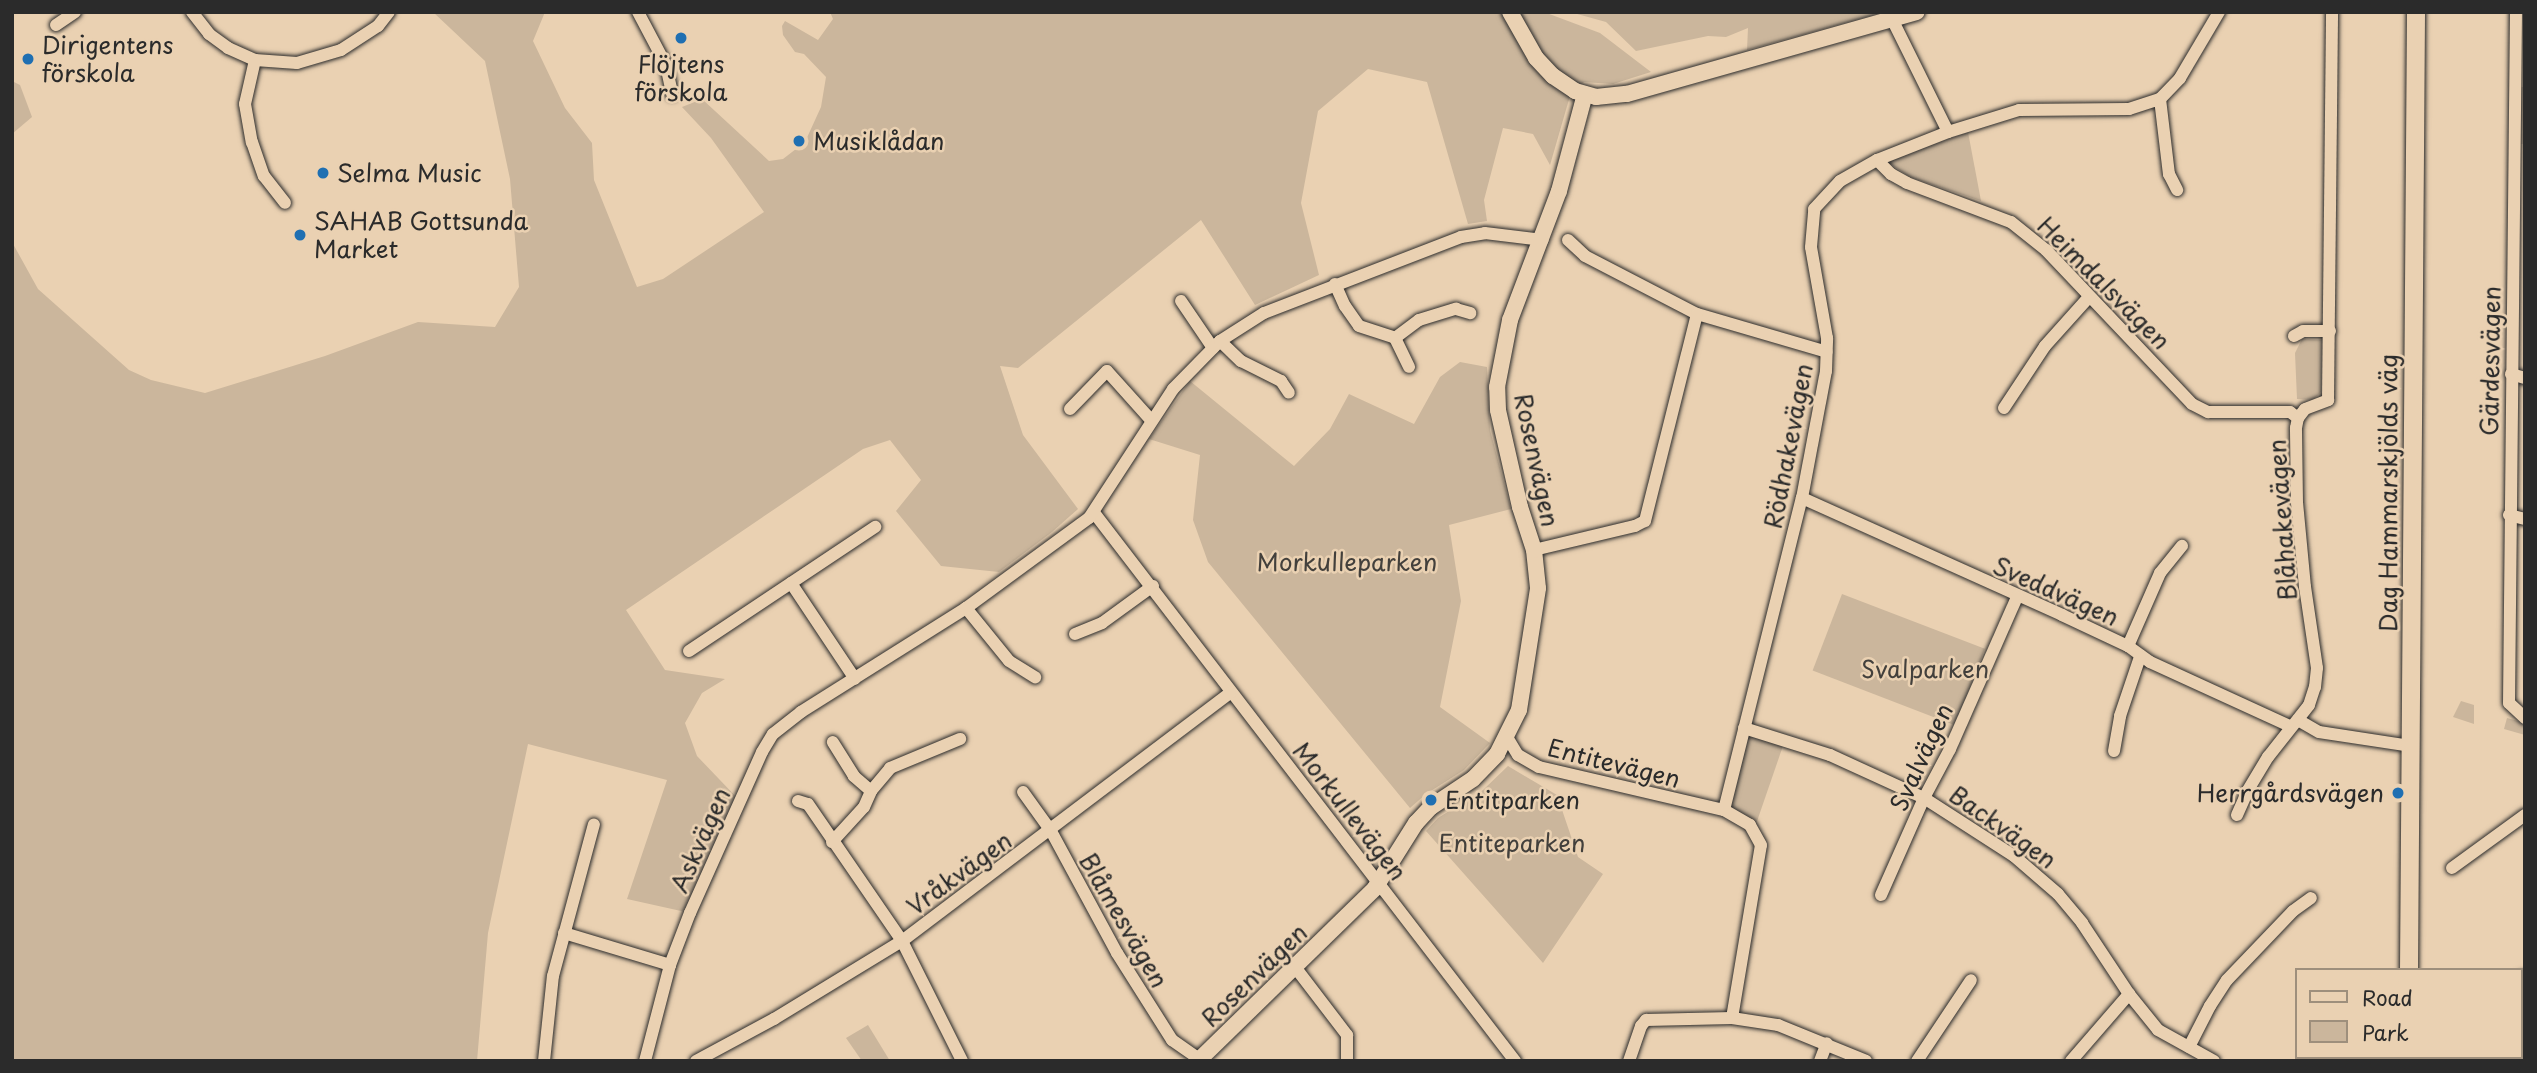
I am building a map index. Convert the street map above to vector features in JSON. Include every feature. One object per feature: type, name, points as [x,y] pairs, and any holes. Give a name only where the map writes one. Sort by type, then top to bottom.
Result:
[{"type":"main road","name":"Dag Hammarskjölds väg","points":[[2409,968],[2416,13]]},
{"type":"street","points":[[56,24],[75,12]]},
{"type":"street","points":[[191,12],[209,34],[228,48],[255,60],[297,63],[321,59],[341,51],[377,26],[389,12]]},
{"type":"street","points":[[638,12],[666,65],[672,94]]},
{"type":"street","points":[[1510,12],[1536,58],[1565,86],[1596,97],[1627,94],[1917,12]]},
{"type":"street","points":[[2178,190],[2169,174],[2160,99],[2180,78],[2219,12]]},
{"type":"street","name":"Blåhakevägen","points":[[2237,815],[2248,790],[2309,705],[2317,668],[2305,587],[2297,503],[2298,418],[2309,407],[2328,400],[2332,12]]},
{"type":"street","name":"Gärdesvägen","points":[[2516,12],[2520,87],[2511,374],[2509,703],[2512,709],[2525,718]]},
{"type":"street","points":[[1892,19],[1948,132]]},
{"type":"street","points":[[255,60],[245,104],[264,176],[285,203]]},
{"type":"street","name":"Rosenvägen","points":[[1198,1060],[1295,967],[1378,881],[1416,824],[1431,807],[1473,779],[1496,754],[1507,737],[1523,694],[1537,602],[1534,550],[1504,439],[1497,387],[1510,320],[1543,240],[1585,94]]},
{"type":"street","name":"Rödhakevägen","points":[[1724,810],[1802,498],[1826,371],[1827,352],[1811,247],[1814,209],[1840,181],[1877,160],[1948,132],[2019,110],[2129,109],[2160,99]]},
{"type":"street","name":"Heimdalsvägen","points":[[1877,160],[1891,174],[1907,183],[2011,222],[2046,250],[2199,408],[2208,412],[2290,412],[2298,418]]},
{"type":"street","points":[[1095,514],[1151,420],[1173,389],[1216,345],[1264,313],[1461,237],[1485,233],[1543,240]]},
{"type":"street","points":[[1568,240],[1585,256],[1696,314],[1827,352]]},
{"type":"street","points":[[1335,284],[1345,306],[1359,326],[1395,338],[1409,368]]},
{"type":"street","points":[[2004,408],[2045,346],[2089,297]]},
{"type":"street","points":[[1181,302],[1216,345],[1281,381],[1289,393]]},
{"type":"street","points":[[1395,338],[1419,320],[1455,309],[1470,313]]},
{"type":"street","points":[[1534,550],[1635,526],[1645,521],[1696,314]]},
{"type":"street","points":[[2294,336],[2303,331],[2330,331]]},
{"type":"street","points":[[1070,409],[1107,371],[1151,420]]},
{"type":"street","points":[[2511,374],[2525,378]]},
{"type":"street","name":"Sveddvägen","points":[[1802,498],[2128,646],[2140,657],[2294,723]]},
{"type":"street","name":"Morkullevägen","points":[[1095,514],[1153,586],[1230,693],[1515,1061]]},
{"type":"street","name":"Askvägen","points":[[645,1061],[670,965],[690,913],[767,743],[801,712],[967,608],[1095,514]]},
{"type":"street","points":[[2510,515],[2525,519]]},
{"type":"street","points":[[689,650],[875,527]]},
{"type":"street","points":[[2128,646],[2160,573],[2182,546]]},
{"type":"street","points":[[791,583],[855,679]]},
{"type":"street","points":[[1075,634],[1102,623],[1153,586]]},
{"type":"street","name":"Svalvägen","points":[[1881,895],[1924,798],[1951,749],[2017,597]]},
{"type":"street","points":[[967,608],[1009,661],[1035,677]]},
{"type":"street","points":[[2114,751],[2120,716],[2140,657]]},
{"type":"street","name":"Vråkvägen","points":[[696,1061],[774,1020],[902,941],[1051,831],[1230,693]]},
{"type":"street","points":[[2294,723],[2319,732],[2410,746]]},
{"type":"street","name":"Backvägen","points":[[1744,728],[1830,755],[1924,798],[2014,856],[2058,894],[2096,940],[2129,995],[2158,1030],[2214,1061]]},
{"type":"street","name":"Entitevägen","points":[[1507,737],[1518,755],[1539,767],[1724,810]]},
{"type":"street","points":[[832,842],[864,807],[870,791],[890,768],[960,739]]},
{"type":"street","points":[[833,742],[854,776],[870,791]]},
{"type":"street","name":"Blåmesvägen","points":[[1023,792],[1051,831],[1116,953],[1172,1040],[1198,1060]]},
{"type":"street","points":[[798,802],[808,804],[902,941],[962,1061]]},
{"type":"street","points":[[1724,810],[1750,825],[1762,845],[1732,1018]]},
{"type":"street","points":[[2452,868],[2525,816]]},
{"type":"street","points":[[544,1061],[553,976],[594,824]]},
{"type":"street","points":[[2189,1047],[2227,980],[2293,911],[2311,898]]},
{"type":"street","points":[[564,933],[670,965]]},
{"type":"street","points":[[1295,967],[1347,1035],[1346,1061]]},
{"type":"street","points":[[1917,1061],[1971,980]]},
{"type":"street","points":[[2071,1061],[2129,995]]},
{"type":"street","points":[[1629,1061],[1641,1026],[1646,1020],[1732,1018],[1778,1025],[1866,1061]]},
{"type":"street","points":[[1820,1061],[1827,1043]]},
{"type":"green space","points":[[433,12],[545,12],[533,41],[565,108],[592,143],[594,180],[637,287],[663,279],[764,212],[711,138],[682,107],[702,99],[769,161],[783,159],[805,142],[821,107],[826,77],[804,54],[795,52],[783,35],[782,26],[785,21],[818,40],[833,19],[830,12],[1544,12],[1600,33],[1651,72],[1613,84],[1584,82],[1570,96],[1550,165],[1533,134],[1503,128],[1484,200],[1487,221],[1468,224],[1427,82],[1368,69],[1318,111],[1301,203],[1319,275],[1255,305],[1201,220],[1018,368],[1000,366],[1023,435],[1078,509],[999,572],[941,566],[896,511],[921,480],[890,440],[863,449],[626,610],[665,670],[725,679],[702,693],[685,723],[697,756],[741,802],[690,913],[627,899],[667,780],[528,744],[488,933],[477,1061],[12,1061],[12,242],[38,289],[129,370],[151,380],[205,393],[325,356],[418,322],[495,327],[519,287],[510,179],[485,61]]},
{"type":"green space","points":[[1570,12],[1884,12],[1747,50],[1748,28],[1726,37],[1708,36],[1636,51],[1606,22]]},
{"type":"green space","points":[[12,81],[20,85],[32,117],[12,134]]},
{"type":"green space","points":[[2516,87],[2525,87],[2525,144],[2513,144]]},
{"type":"green space","points":[[1968,132],[1981,201],[1910,177],[1886,161]]},
{"type":"green space","points":[[2302,339],[2322,340],[2321,392],[2313,400],[2297,399],[2295,353]]},
{"type":"green space","name":"Morkulleparken","points":[[1460,362],[1487,367],[1490,430],[1511,509],[1449,525],[1461,601],[1440,707],[1490,743],[1464,770],[1426,794],[1410,808],[1208,562],[1193,520],[1200,455],[1149,439],[1190,381],[1294,466],[1330,429],[1349,394],[1414,424],[1440,377]]},
{"type":"green space","name":"Svalparken","points":[[1842,594],[1985,649],[1955,725],[1813,671]]},
{"type":"green space","points":[[2461,701],[2474,705],[2474,724],[2453,717]]},
{"type":"green space","points":[[2507,718],[2525,723],[2525,735],[2504,729]]},
{"type":"green space","points":[[1744,728],[1785,740],[1754,830],[1724,810]]},
{"type":"green space","name":"Entiteparken","points":[[1508,766],[1557,795],[1578,857],[1603,874],[1543,963],[1426,831],[1438,818],[1483,790]]},
{"type":"green space","points":[[868,1025],[890,1061],[862,1061],[846,1038]]},
{"type":"place","name":"Flöjtens förskola","points":[[681,38]]},
{"type":"place","name":"Dirigentens förskola","points":[[28,59]]},
{"type":"place","name":"Musiklådan","points":[[799,141]]},
{"type":"place","name":"Selma Music","points":[[323,173]]},
{"type":"place","name":"SAHAB Gottsunda Market","points":[[300,235]]},
{"type":"place","name":"Herrgårdsvägen","points":[[2398,793]]},
{"type":"place","name":"Entitparken","points":[[1431,800]]}]
